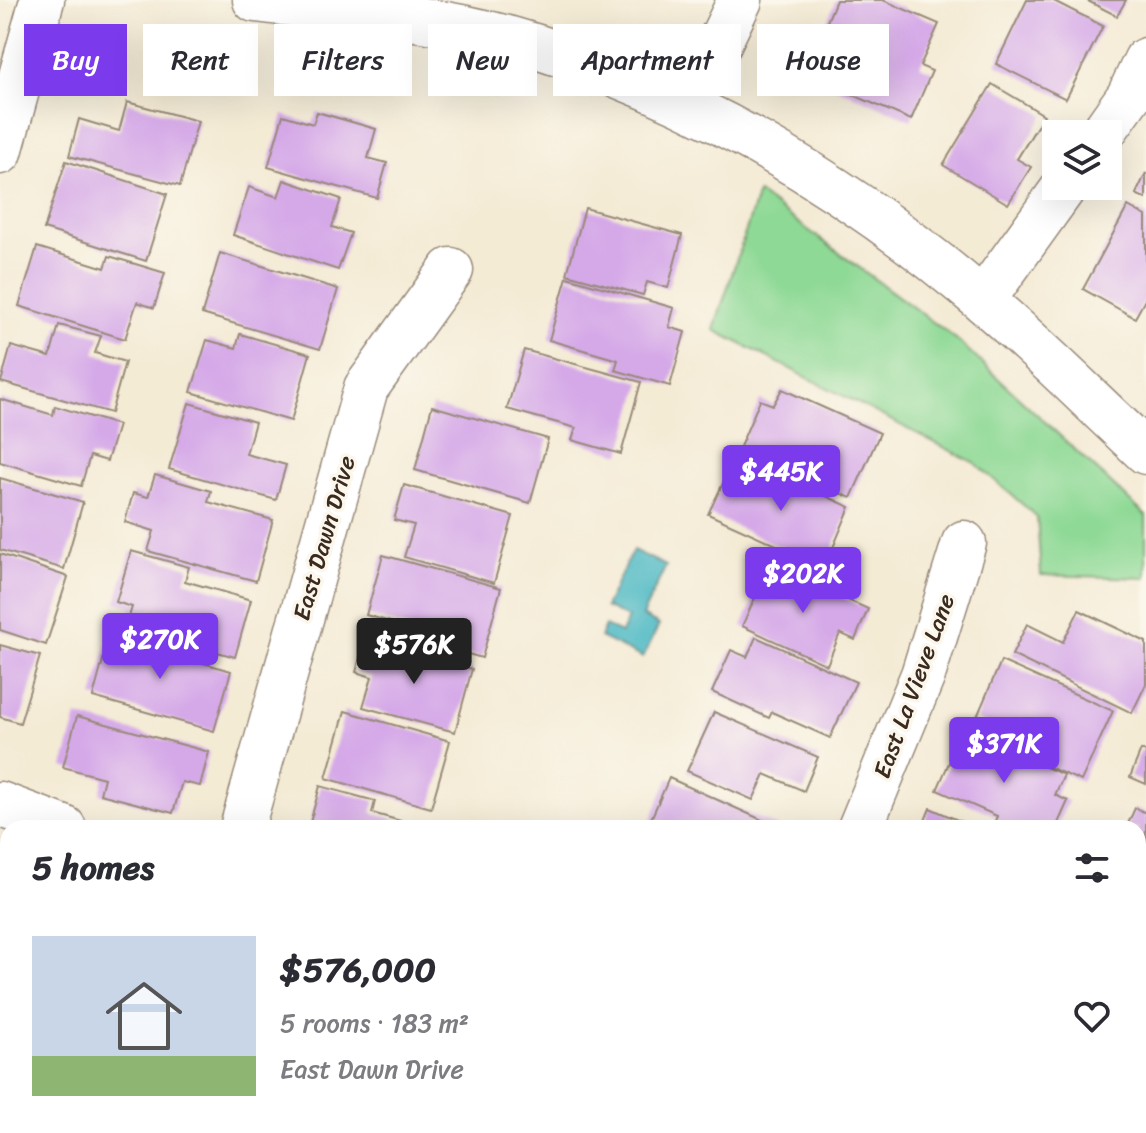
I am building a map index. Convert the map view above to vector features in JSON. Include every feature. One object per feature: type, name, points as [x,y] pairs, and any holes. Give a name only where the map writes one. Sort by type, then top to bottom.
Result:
[{"type":"street","points":[[0,152],[42,0]]},
{"type":"street","points":[[255,0],[418,19],[507,38],[627,79],[689,106],[833,186],[983,300],[1146,452]]},
{"type":"street","points":[[689,106],[740,0]]},
{"type":"street","points":[[1112,120],[1129,96],[1146,60]]},
{"type":"street","points":[[983,300],[1055,200]]},
{"type":"street","name":"East Dawn Drive","points":[[244,820],[366,388],[451,270]]},
{"type":"street","name":"East La Vieve Lane","points":[[863,820],[923,675],[964,543]]},
{"type":"street","points":[[0,804],[43,820]]},
{"type":"green space","points":[[758,193],[956,339],[1146,516],[1146,578],[1041,575],[1037,517],[975,463],[714,330]]},
{"type":"water","points":[[633,550],[666,566],[642,616],[659,625],[643,658],[600,637],[605,626],[621,633],[628,618],[605,607]]},
{"type":"building","points":[[836,0],[883,0],[939,24],[920,66],[932,71],[911,120],[855,96],[889,96],[889,24],[826,24]]},
{"type":"building","points":[[1027,0],[1052,0],[1103,26],[1066,99],[996,64]]},
{"type":"building","points":[[1086,0],[1126,0],[1117,16]]},
{"type":"building","points":[[992,84],[1044,115],[1017,159],[1031,167],[1008,204],[943,165]]},
{"type":"building","points":[[127,102],[198,121],[180,186],[69,156],[79,119],[119,131]]},
{"type":"building","points":[[317,112],[376,129],[368,158],[387,163],[377,198],[268,167],[283,115],[313,124]]},
{"type":"building","points":[[66,161],[167,194],[146,261],[44,229]]},
{"type":"building","points":[[1146,173],[1146,199],[1136,194]]},
{"type":"building","points":[[284,180],[341,199],[332,227],[351,233],[338,270],[233,235],[249,187],[278,197]]},
{"type":"building","points":[[1128,206],[1146,216],[1146,298],[1135,318],[1083,289]]},
{"type":"building","points":[[585,208],[682,235],[668,288],[647,282],[643,295],[567,274]]},
{"type":"building","points":[[37,247],[105,268],[109,256],[165,273],[154,308],[137,302],[125,339],[19,306]]},
{"type":"building","points":[[220,253],[338,289],[320,349],[202,314]]},
{"type":"building","points":[[567,277],[674,308],[669,327],[685,332],[670,386],[615,370],[618,360],[549,340]]},
{"type":"building","points":[[59,325],[101,336],[95,353],[125,362],[111,413],[1,382],[11,346],[50,357]]},
{"type":"building","points":[[240,334],[310,354],[291,421],[191,392],[207,340],[236,348]]},
{"type":"building","points":[[524,350],[641,382],[621,454],[572,440],[576,428],[507,409]]},
{"type":"building","points":[[782,389],[880,433],[851,498],[739,449],[760,400],[773,405]]},
{"type":"building","points":[[0,399],[53,415],[55,406],[118,425],[107,461],[90,456],[81,486],[0,462]]},
{"type":"building","points":[[189,403],[255,422],[246,454],[286,465],[276,500],[169,469]]},
{"type":"building","points":[[432,406],[548,439],[530,503],[415,470]]},
{"type":"building","points":[[751,462],[850,507],[825,567],[708,514],[728,473],[742,480]]},
{"type":"building","points":[[155,475],[211,491],[208,502],[273,520],[256,581],[148,551],[154,531],[125,522],[133,493],[148,497]]},
{"type":"building","points":[[0,478],[83,502],[64,569],[0,550]]},
{"type":"building","points":[[404,485],[513,516],[494,583],[404,557],[414,525],[394,520]]},
{"type":"building","points":[[131,551],[189,567],[185,581],[251,600],[235,657],[126,626],[132,607],[116,602]]},
{"type":"building","points":[[0,554],[68,577],[46,645],[0,630]]},
{"type":"building","points":[[383,555],[501,588],[482,658],[430,643],[432,634],[366,615]]},
{"type":"building","points":[[770,565],[868,609],[855,640],[840,633],[827,665],[742,626]]},
{"type":"building","points":[[1079,610],[1146,642],[1146,684],[1132,713],[1012,655],[1027,624],[1063,642]]},
{"type":"building","points":[[112,627],[172,644],[169,653],[231,671],[214,731],[93,697]]},
{"type":"building","points":[[756,637],[856,682],[830,738],[772,712],[769,718],[712,692],[731,650],[747,657]]},
{"type":"building","points":[[365,640],[472,669],[455,732],[363,707],[372,677],[356,672]]},
{"type":"building","points":[[0,645],[40,656],[20,723],[0,717]]},
{"type":"building","points":[[1001,661],[1113,711],[1081,781],[1030,759],[1036,746],[976,719]]},
{"type":"building","points":[[345,711],[450,741],[431,808],[326,778]]},
{"type":"building","points":[[714,712],[818,757],[804,791],[765,774],[753,800],[687,771]]},
{"type":"building","points":[[77,716],[209,752],[200,786],[182,782],[173,813],[100,794],[104,778],[63,767]]},
{"type":"building","points":[[963,731],[1064,775],[1055,795],[1068,801],[1060,820],[995,820],[997,816],[937,790]]},
{"type":"building","points":[[1141,750],[1146,752],[1146,784],[1130,777]]},
{"type":"building","points":[[669,778],[762,820],[651,820]]},
{"type":"building","points":[[320,786],[375,801],[372,813],[397,820],[311,820]]},
{"type":"building","points":[[930,808],[958,820],[925,820]]},
{"type":"building","points":[[1135,808],[1146,813],[1146,820],[1130,820]]}]
